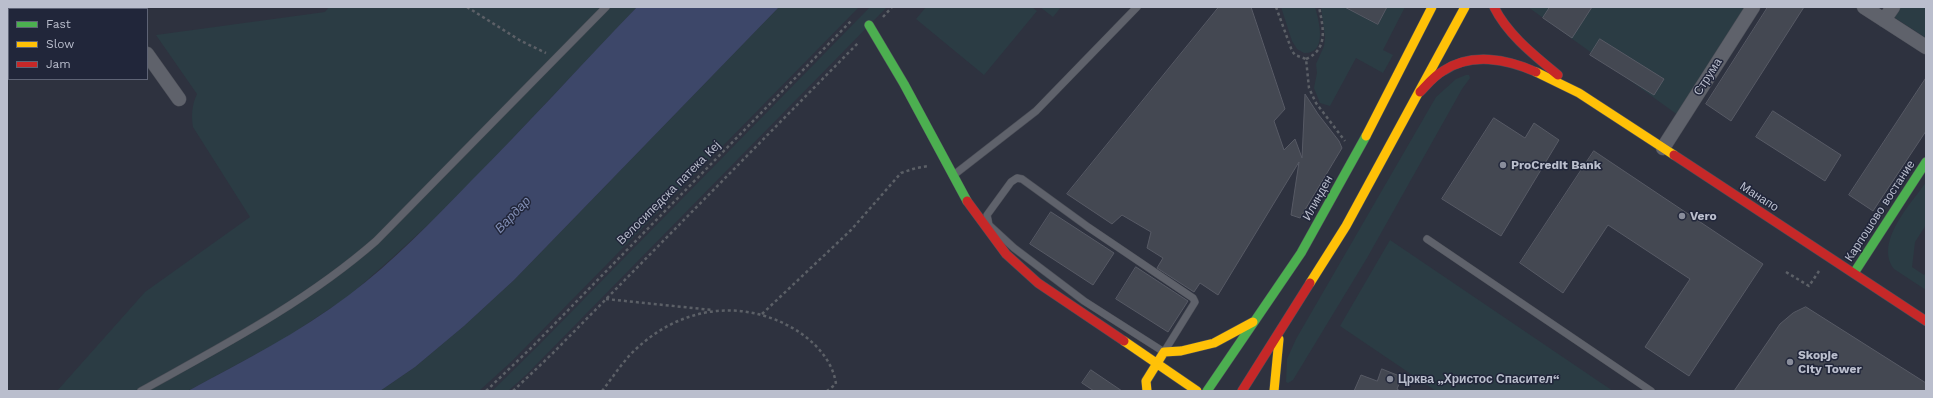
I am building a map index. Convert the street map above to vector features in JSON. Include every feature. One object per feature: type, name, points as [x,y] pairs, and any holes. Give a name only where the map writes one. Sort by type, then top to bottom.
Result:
[{"type":"street","name":"Илинден","points":[[1208,391],[1257,320],[1301,252],[1356,153],[1432,7]]},
{"type":"street","points":[[1242,391],[1281,332],[1346,226],[1465,7]]},
{"type":"street","name":"Манапо","points":[[1494,7],[1502,20],[1523,43],[1579,93]]},
{"type":"street","name":"Струма","points":[[1663,148],[1753,7]]},
{"type":"street","points":[[1864,7],[1926,47]]},
{"type":"street","points":[[1884,20],[1893,7]]},
{"type":"street","points":[[870,28],[904,84],[954,175],[980,219],[997,243],[1016,264],[1038,283],[1197,391]]},
{"type":"street","points":[[148,55],[179,99]]},
{"type":"street","name":"Манапо","points":[[1420,92],[1438,74],[1465,60],[1486,58],[1506,61],[1529,69],[1579,93],[1926,320]]},
{"type":"street","name":"Карпошово востание","points":[[1854,273],[1926,162]]},
{"type":"street","points":[[1147,391],[1146,381],[1164,352],[1181,351],[1214,343],[1257,320]]},
{"type":"street","points":[[1274,391],[1277,351],[1281,332]]},
{"type":"lane","points":[[141,391],[267,320],[360,255],[376,241],[606,7]]},
{"type":"lane","points":[[954,175],[1036,110],[1137,7]]},
{"type":"lane","points":[[1017,178],[1022,179],[1088,227],[1193,298],[1195,302],[1164,352],[1084,301],[1014,248],[989,226],[987,215],[1011,182],[1017,178]]},
{"type":"lane","points":[[1427,239],[1651,391]]},
{"type":"path","points":[[467,7],[521,41],[556,58]]},
{"type":"path","points":[[513,391],[606,299],[892,7]]},
{"type":"path","points":[[1276,7],[1292,51],[1295,55],[1306,59],[1313,56],[1322,44],[1322,23],[1319,7]]},
{"type":"path","name":"Велосипедска патека Кеј","points":[[486,391],[531,348],[855,17]]},
{"type":"path","points":[[1306,59],[1309,88],[1316,103],[1331,124],[1356,153]]},
{"type":"path","points":[[762,315],[851,230],[902,173],[916,168],[931,166],[944,157]]},
{"type":"path","points":[[1786,272],[1809,286],[1820,270]]},
{"type":"path","points":[[606,299],[736,311],[762,315],[777,320],[799,332],[827,359],[833,370],[836,384],[827,391]]},
{"type":"path","points":[[602,391],[635,350],[648,338],[680,320],[715,310]]},
{"type":"shaded area","points":[[329,7],[637,7],[433,220],[349,296],[284,339],[188,391],[57,391],[145,292],[250,217],[193,127],[192,110],[197,94],[156,35],[325,12]]},
{"type":"shaded area","points":[[779,7],[859,7],[512,361],[479,391],[380,391],[415,367],[464,326],[514,280]]},
{"type":"shaded area","points":[[870,7],[887,7],[527,374],[508,391],[492,391],[538,346]]},
{"type":"shaded area","points":[[926,7],[1032,7],[1037,11],[984,75],[916,19]]},
{"type":"shaded area","points":[[1040,7],[1061,7],[1053,17]]},
{"type":"shaded area","points":[[1281,7],[1315,7],[1320,28],[1320,36],[1319,43],[1312,52],[1304,53],[1297,49],[1292,41]]},
{"type":"shaded area","points":[[1321,7],[1345,7],[1378,24],[1387,7],[1405,7],[1383,50],[1393,55],[1383,73],[1356,58],[1330,106],[1320,103],[1314,88],[1317,73],[1316,64],[1324,46],[1325,38]]},
{"type":"shaded area","points":[[1528,7],[1753,7],[1682,118]]},
{"type":"shaded area","points":[[1898,7],[1926,7],[1926,38],[1892,16]]},
{"type":"shaded area","points":[[1469,75],[1470,78],[1462,89],[1367,258],[1293,380],[1288,383],[1286,382],[1287,359],[1296,339],[1436,97],[1456,79]]},
{"type":"shaded area","points":[[1926,182],[1926,225],[1915,242],[1912,267],[1924,275],[1926,272],[1926,290],[1894,269],[1889,258],[1888,247],[1891,235],[1904,212]]},
{"type":"shaded area","points":[[1390,240],[1613,391],[1436,391],[1340,326]]},
{"type":"water","name":"Вардар","points":[[637,7],[779,7],[514,280],[464,326],[415,367],[380,391],[188,391],[310,322],[349,295],[381,269],[427,226]]},
{"type":"building","points":[[1219,7],[1251,7],[1285,109],[1274,121],[1284,150],[1295,139],[1302,158],[1305,94],[1339,141],[1342,148],[1300,218],[1291,215],[1299,162],[1218,295],[1200,283],[1194,292],[1157,268],[1163,258],[1147,248],[1151,232],[1122,215],[1112,224],[1067,194]]},
{"type":"building","points":[[1345,7],[1387,7],[1378,24]]},
{"type":"building","points":[[1550,7],[1592,7],[1572,38],[1543,18]]},
{"type":"building","points":[[1768,7],[1804,7],[1731,121],[1706,104]]},
{"type":"building","points":[[1600,39],[1664,79],[1654,95],[1590,55]]},
{"type":"building","points":[[1926,78],[1926,131],[1873,211],[1849,195]]},
{"type":"building","points":[[1773,111],[1841,155],[1825,181],[1756,137]]},
{"type":"building","name":"ProCredit Bank","points":[[1494,118],[1525,138],[1534,123],[1559,140],[1501,236],[1442,199]]},
{"type":"building","points":[[1594,151],[1763,264],[1689,376],[1645,347],[1690,279],[1608,225],[1563,293],[1520,263]]},
{"type":"building","points":[[1051,212],[1114,253],[1093,285],[1030,244]]},
{"type":"building","points":[[1136,267],[1188,301],[1168,332],[1116,299]]},
{"type":"building","points":[[1806,307],[1926,383],[1926,391],[1734,391],[1780,324],[1793,313]]},
{"type":"building","name":"Црква „Христос Спасител“","points":[[1382,369],[1402,377],[1397,389],[1400,391],[1354,391],[1361,375],[1377,381]]},
{"type":"building","points":[[1091,370],[1122,391],[1094,391],[1082,383]]},
{"type":"traffic: fast","points":[[869,25],[904,84],[967,201]]},
{"type":"traffic: fast","points":[[1207,391],[1301,253],[1366,136]]},
{"type":"traffic: fast","points":[[1854,273],[1926,162]]},
{"type":"traffic: slow","points":[[1366,136],[1432,7]]},
{"type":"traffic: slow","points":[[1310,283],[1346,226],[1465,7]]},
{"type":"traffic: slow","points":[[1536,72],[1579,93],[1674,155]]},
{"type":"traffic: slow","points":[[1147,391],[1146,381],[1164,352],[1181,351],[1214,343],[1253,322]]},
{"type":"traffic: slow","points":[[1274,391],[1279,339]]},
{"type":"traffic: slow","points":[[1124,341],[1197,391]]},
{"type":"traffic: jam","points":[[1494,7],[1514,36],[1558,75]]},
{"type":"traffic: jam","points":[[1420,92],[1440,73],[1465,61],[1501,61],[1525,67],[1536,72]]},
{"type":"traffic: jam","points":[[1674,155],[1926,321]]},
{"type":"traffic: jam","points":[[967,201],[1006,254],[1038,283],[1124,341]]},
{"type":"traffic: jam","points":[[1242,391],[1310,283]]},
{"type":"place","name":"ProCredit Bank","points":[[1503,165]]},
{"type":"place","name":"Vero","points":[[1682,216]]},
{"type":"place","name":"Skopje City Tower","points":[[1790,362]]},
{"type":"place","name":"Црква „Христос Спасител“","points":[[1390,379]]}]
